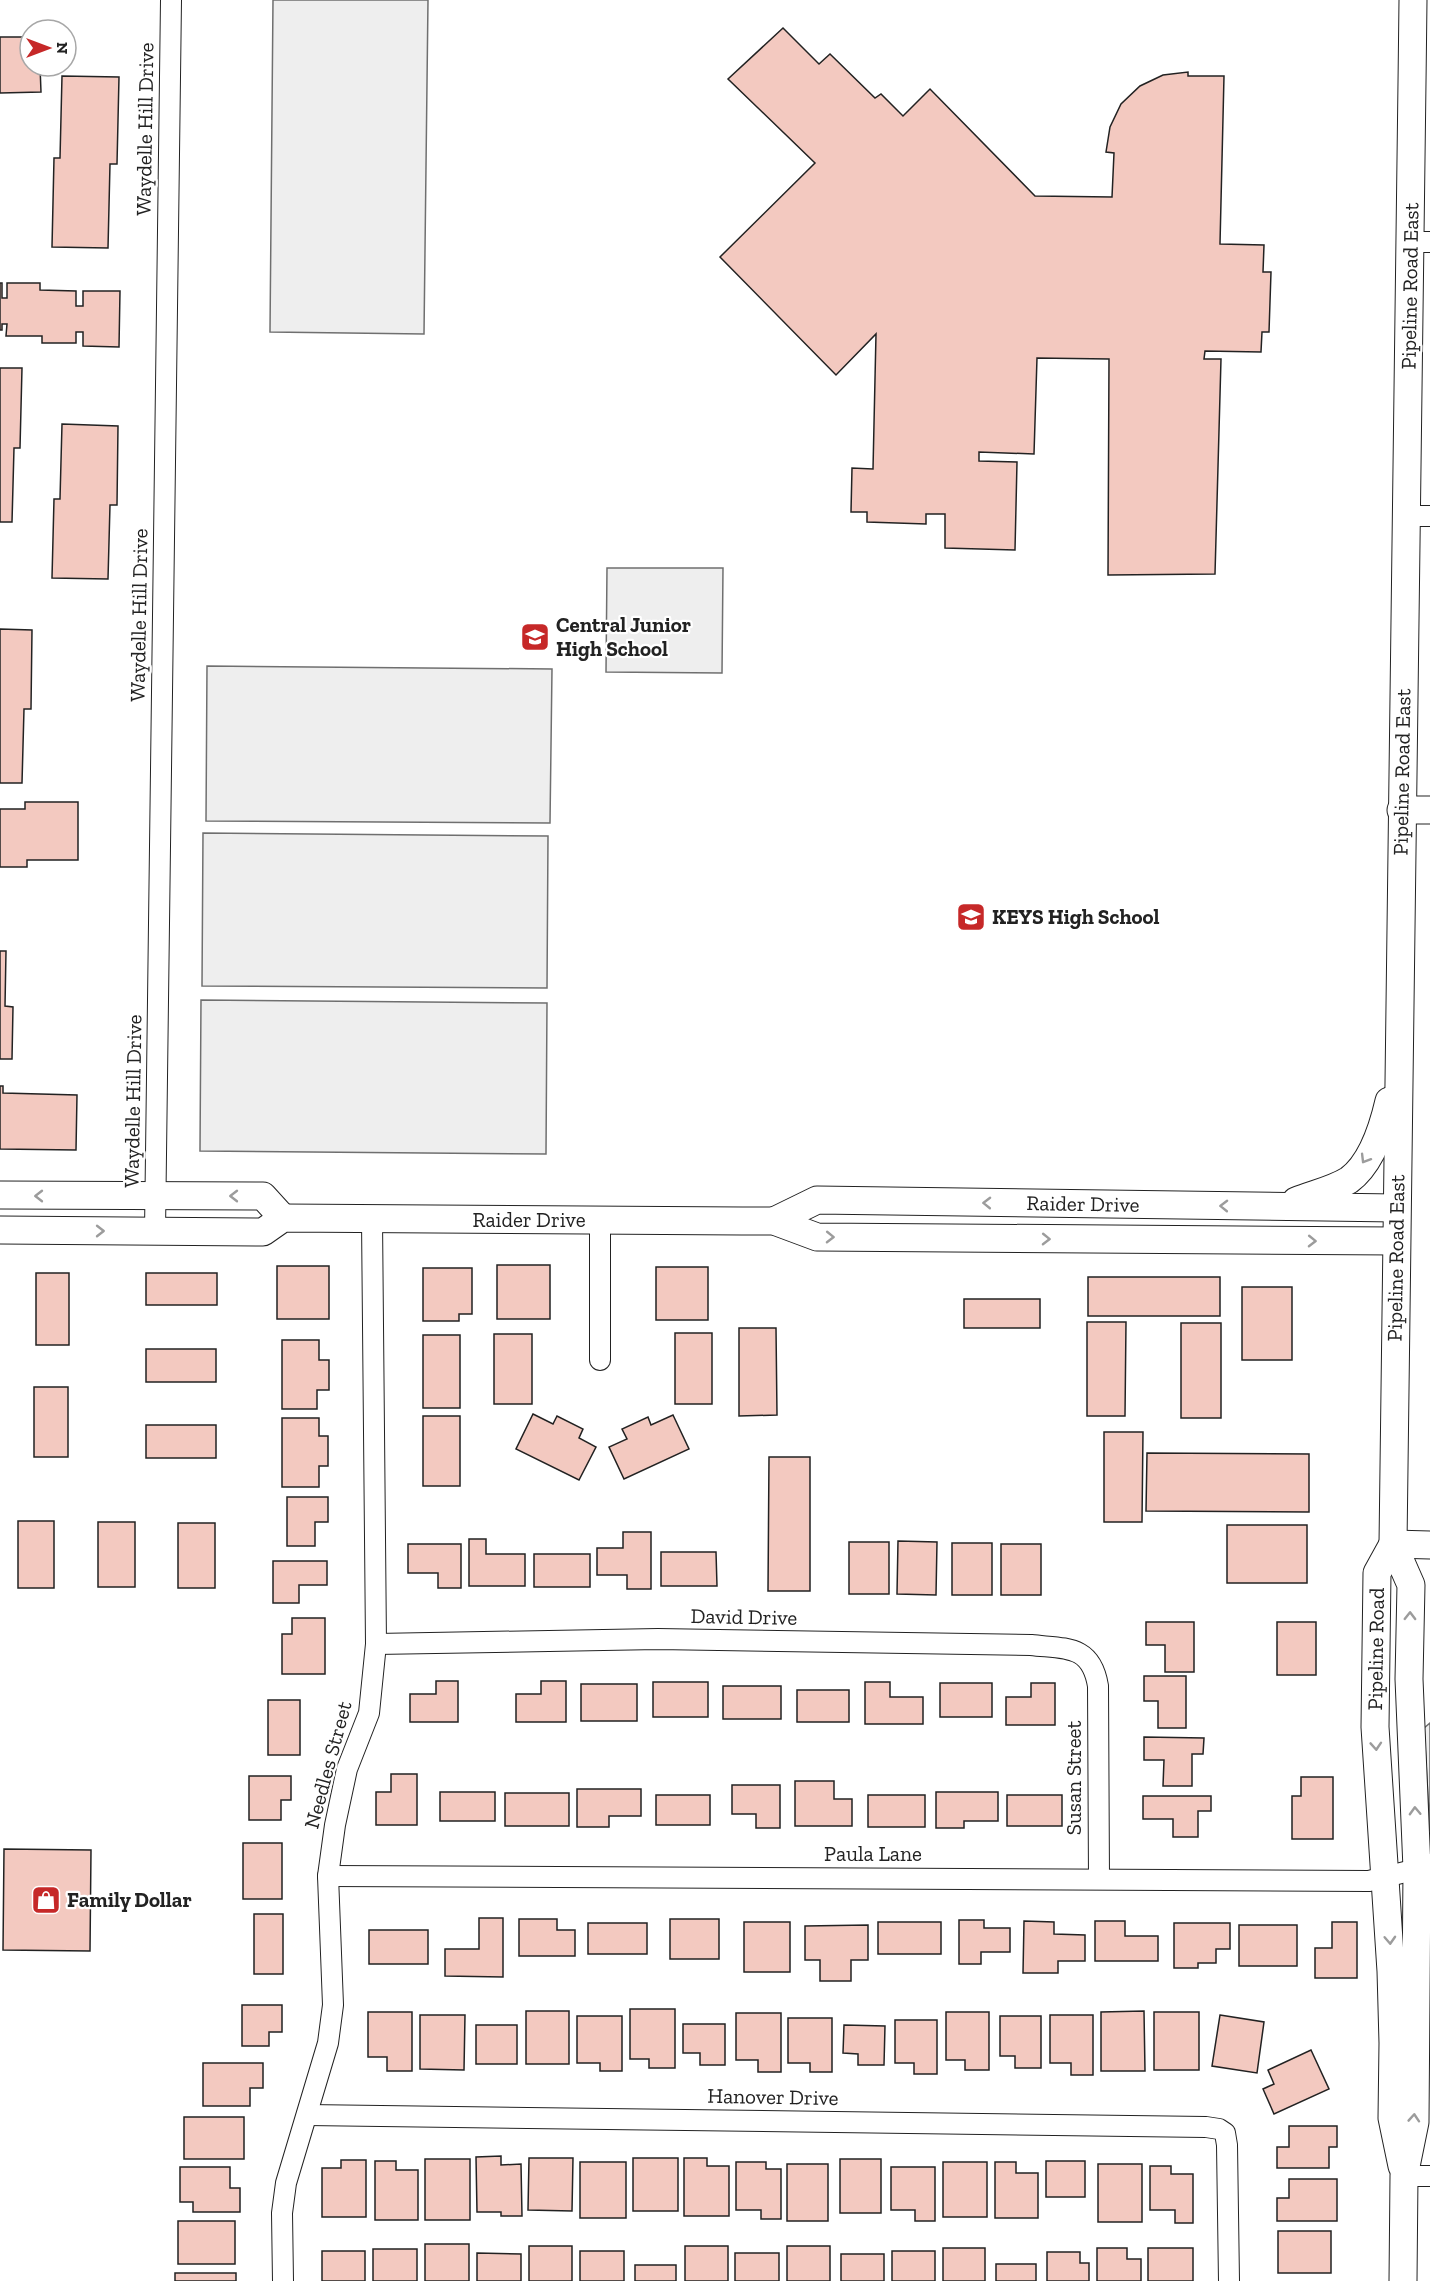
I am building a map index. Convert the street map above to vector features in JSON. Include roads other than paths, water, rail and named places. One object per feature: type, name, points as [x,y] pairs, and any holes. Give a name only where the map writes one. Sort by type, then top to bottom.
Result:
[{"type":"main road","name":"Pipeline Road East","points":[[1393,1544],[1401,810],[1419,516],[1420,242],[1413,0]]},
{"type":"main road","points":[[1401,810],[1430,810]]},
{"type":"main road","points":[[1283,1207],[1349,1179],[1364,1163],[1383,1125],[1398,1064]]},
{"type":"main road","points":[[0,1195],[263,1196],[284,1218]]},
{"type":"main road","name":"Raider Drive","points":[[774,1221],[817,1200],[1396,1208]]},
{"type":"main road","points":[[1169,1206],[1169,1240]]},
{"type":"main road","name":"Raider Drive","points":[[0,1230],[263,1232],[284,1218],[774,1221],[817,1237],[1396,1241]]},
{"type":"main road","points":[[1393,1544],[1430,1545]]},
{"type":"main road","name":"Pipeline Road","points":[[1393,1544],[1411,1585],[1409,1679],[1424,1864],[1415,2122],[1417,2176],[1404,2281]]},
{"type":"main road","name":"Pipeline Road","points":[[1393,1544],[1377,1573],[1375,1727],[1386,1876],[1394,2043],[1392,2118],[1417,2176]]},
{"type":"street","name":"Waydelle Hill Drive","points":[[155,1231],[171,0]]},
{"type":"street","name":"Needles Street","points":[[283,2281],[282,2213],[286,2184],[328,2043],[333,2005],[328,1876],[335,1825],[347,1769],[369,1713],[376,1644],[372,1219]]},
{"type":"street","points":[[600,1220],[600,1360]]},
{"type":"street","name":"David Drive","points":[[376,1644],[658,1639],[1031,1646],[1075,1650],[1089,1660],[1096,1678]]},
{"type":"street","name":"Susan Street","points":[[1096,1678],[1099,1879]]},
{"type":"street","name":"Paula Lane","points":[[328,1876],[1369,1881],[1424,1864]]},
{"type":"street","name":"Hanover Drive","points":[[307,2115],[1206,2127],[1219,2129],[1225,2133],[1227,2145],[1229,2281]]},
{"type":"place","name":"Central Junior High School","points":[[535,637]]},
{"type":"place","name":"KEYS High School","points":[[971,917]]},
{"type":"place","name":"Family Dollar","points":[[46,1900]]}]
